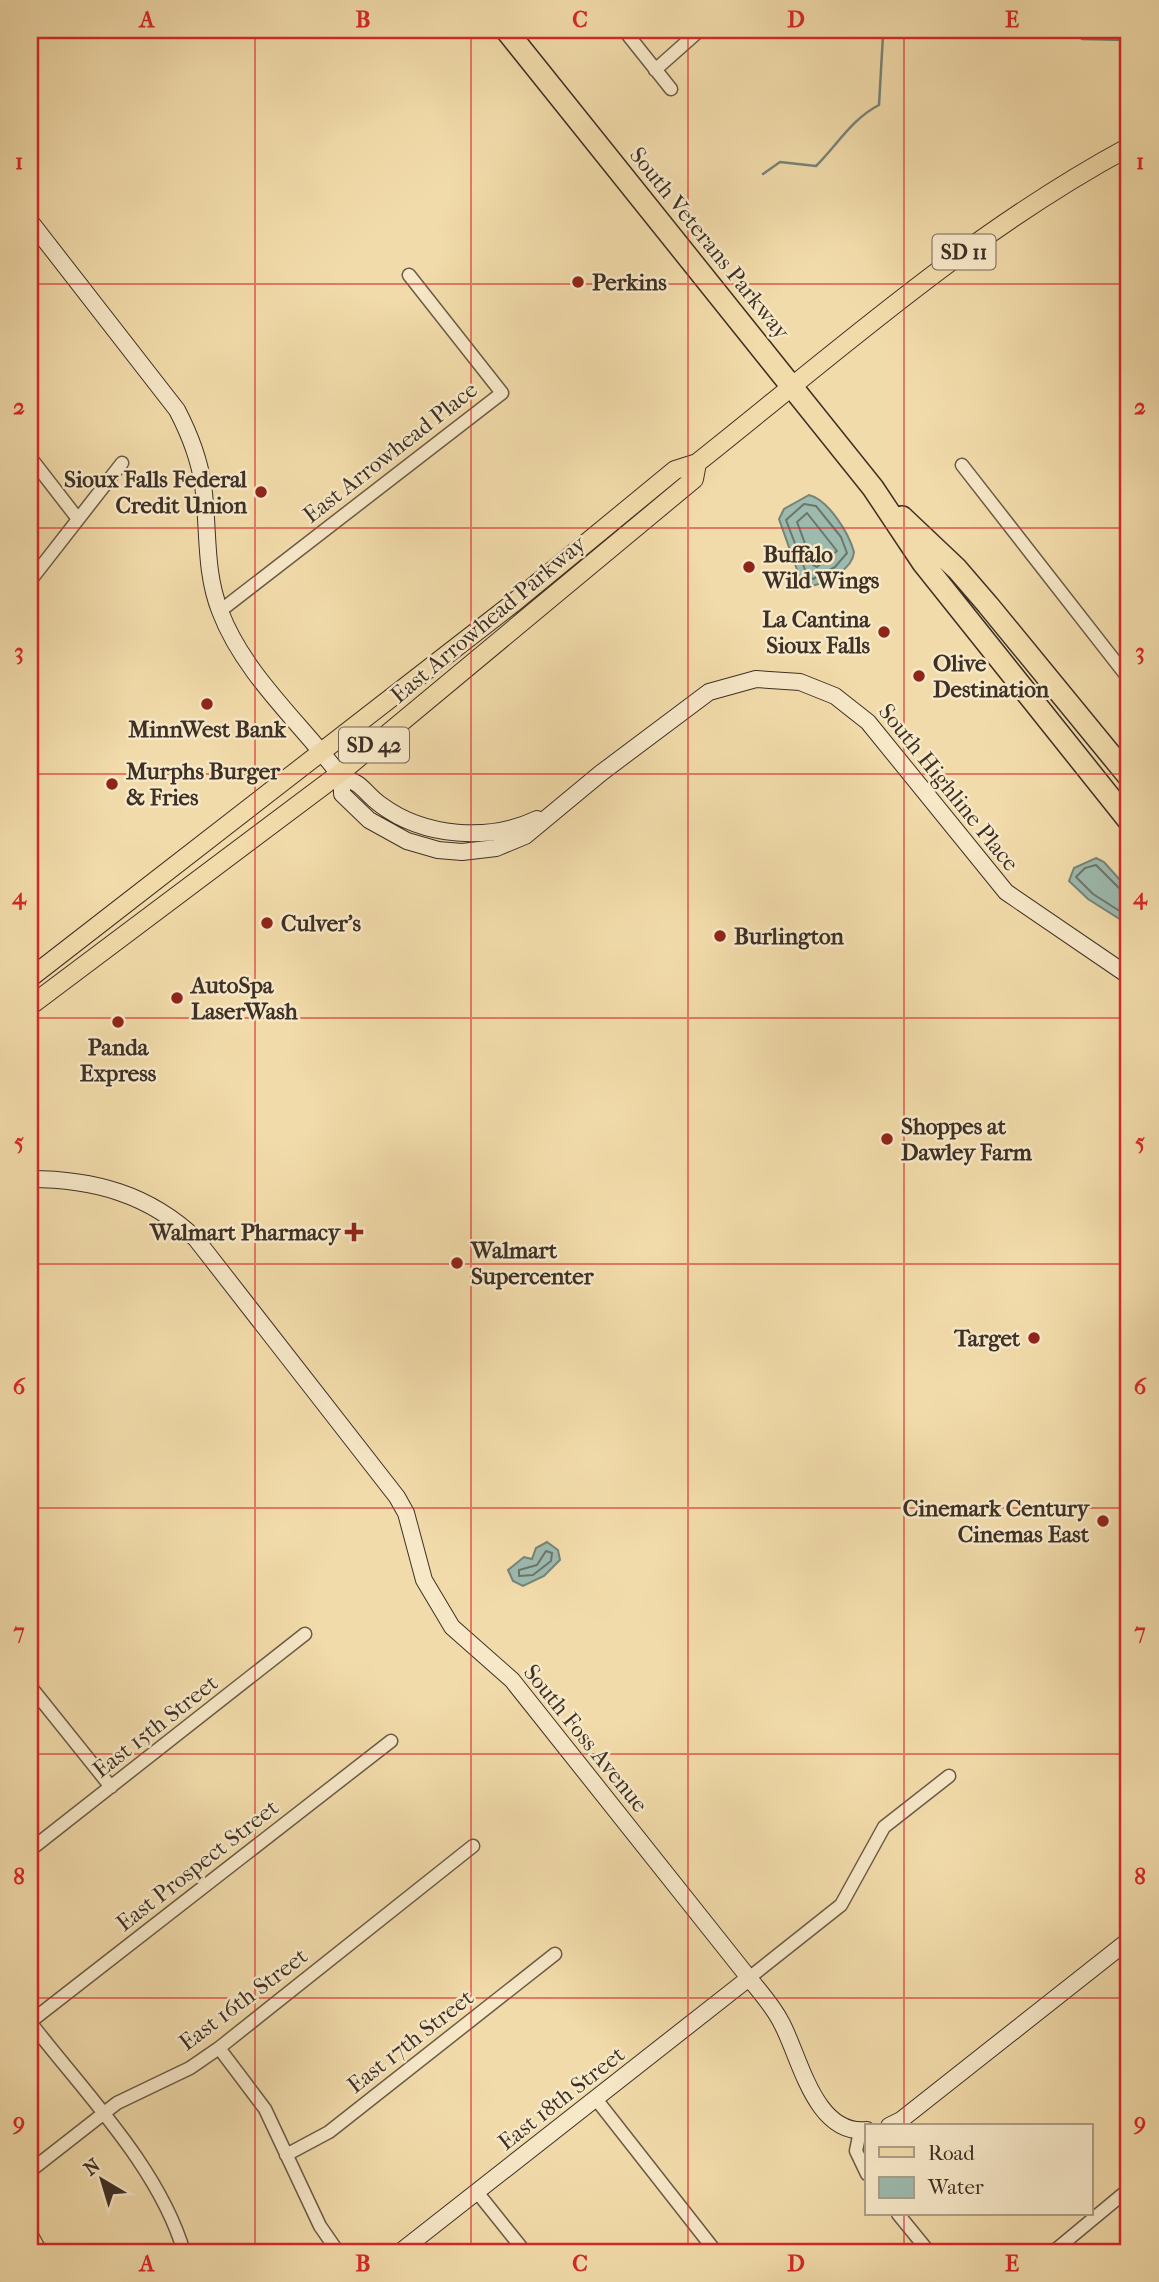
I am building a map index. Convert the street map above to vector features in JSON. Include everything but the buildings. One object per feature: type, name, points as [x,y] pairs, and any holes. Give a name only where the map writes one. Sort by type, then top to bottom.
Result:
[{"type":"highway","name":"South Veterans Parkway","points":[[506,30],[873,488],[923,563],[1129,821]]},
{"type":"highway","name":"South Veterans Parkway","points":[[873,488],[957,569],[1056,683],[1129,777]]},
{"type":"main road","name":"East Arrowhead Parkway","points":[[30,978],[512,604],[675,470],[697,463],[1000,225],[1129,147]]},
{"type":"main road","name":"East Arrowhead Parkway","points":[[30,1006],[340,776],[694,479],[697,463]]},
{"type":"street","points":[[624,30],[671,89]]},
{"type":"street","points":[[655,70],[700,30]]},
{"type":"street","points":[[30,221],[148,368],[184,423],[203,483],[211,576],[220,611],[242,655],[340,776]]},
{"type":"street","name":"East Arrowhead Place","points":[[220,611],[502,393],[409,275]]},
{"type":"street","points":[[30,457],[78,519]]},
{"type":"street","points":[[30,581],[122,463]]},
{"type":"street","points":[[962,466],[1129,679]]},
{"type":"street","name":"South Highline Place","points":[[549,814],[498,833],[472,834],[442,829],[399,816],[380,805],[357,781],[340,776],[342,794],[369,820],[393,835],[438,850],[479,851],[514,842],[534,829],[549,814],[709,692],[756,679],[807,684],[847,703],[871,725],[1006,892],[1129,976]]},
{"type":"street","name":"South Foss Avenue","points":[[30,1179],[89,1182],[125,1192],[164,1213],[196,1239],[397,1497],[406,1513],[424,1580],[452,1628],[512,1680],[749,1978],[781,2022],[813,2095],[833,2119],[863,2131],[856,2151],[865,2170]]},
{"type":"street","name":"East 15th Street","points":[[30,1850],[305,1634]]},
{"type":"street","points":[[30,1686],[111,1787]]},
{"type":"street","name":"East Prospect Street","points":[[30,2022],[391,1741]]},
{"type":"street","points":[[749,1978],[841,1905],[884,1827],[948,1776]]},
{"type":"street","name":"East 16th Street","points":[[30,2171],[128,2096],[190,2068],[219,2048],[473,1846]]},
{"type":"street","points":[[893,2124],[1129,1940]]},
{"type":"street","name":"East 17th Street","points":[[286,2155],[328,2132],[555,1954]]},
{"type":"street","name":"East 18th Street","points":[[400,2252],[749,1978]]},
{"type":"street","points":[[30,2022],[160,2191],[184,2252]]},
{"type":"street","points":[[219,2048],[265,2109],[320,2226],[338,2252]]},
{"type":"street","points":[[596,2099],[716,2252]]},
{"type":"street","points":[[1053,2252],[1129,2189]]},
{"type":"street","points":[[477,2192],[525,2252]]},
{"type":"street","points":[[900,2216],[929,2252]]},
{"type":"street","points":[[30,2232],[41,2252]]},
{"type":"water","points":[[809,495],[831,510],[848,536],[854,552],[853,558],[844,569],[832,578],[812,586],[805,584],[800,578],[779,519],[784,509]]},
{"type":"water","points":[[1096,858],[1104,862],[1129,890],[1129,925],[1088,899],[1069,881],[1074,868]]},
{"type":"water","points":[[547,1542],[558,1550],[560,1560],[544,1576],[523,1586],[513,1581],[508,1570],[524,1557],[532,1559],[536,1548]]},
{"type":"waterway","points":[[763,174],[780,162],[816,166],[853,124],[879,105],[883,35],[889,30]]},
{"type":"waterway","points":[[1075,30],[1082,39],[1128,40],[1129,36]]},
{"type":"place","name":"Perkins","points":[[578,282]]},
{"type":"place","name":"Sioux Falls Federal Credit Union","points":[[261,492]]},
{"type":"place","name":"Buffalo Wild Wings","points":[[749,567]]},
{"type":"place","name":"La Cantina Sioux Falls","points":[[884,632]]},
{"type":"place","name":"Olive Destination","points":[[919,676]]},
{"type":"place","name":"MinnWest Bank","points":[[207,704]]},
{"type":"place","name":"Murphs Burger & Fries","points":[[112,784]]},
{"type":"place","name":"Culver's","points":[[267,923]]},
{"type":"place","name":"Burlington","points":[[720,936]]},
{"type":"place","name":"AutoSpa LaserWash","points":[[177,998]]},
{"type":"place","name":"Panda Express","points":[[118,1022]]},
{"type":"place","name":"Shoppes at Dawley Farm","points":[[887,1139]]},
{"type":"place","name":"Walmart Pharmacy","points":[[354,1232]]},
{"type":"place","name":"Walmart Supercenter","points":[[457,1263]]},
{"type":"place","name":"Target","points":[[1034,1338]]},
{"type":"place","name":"Cinemark Century Cinemas East","points":[[1103,1521]]}]
